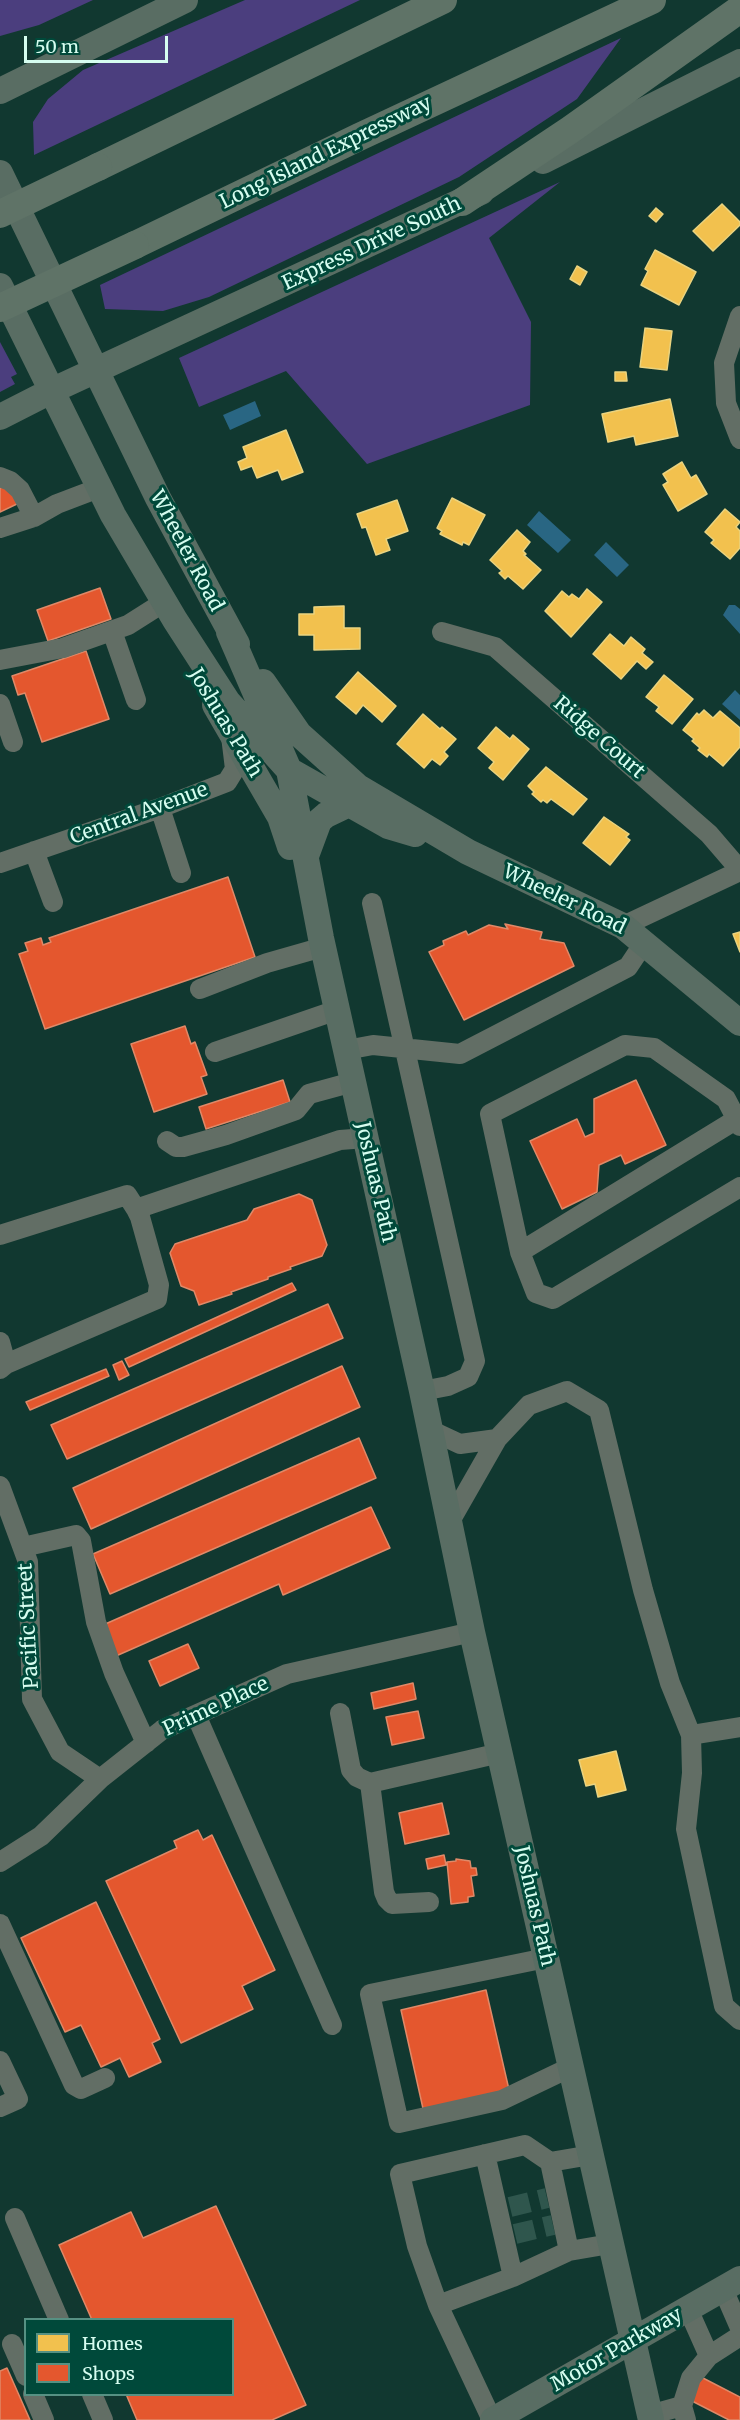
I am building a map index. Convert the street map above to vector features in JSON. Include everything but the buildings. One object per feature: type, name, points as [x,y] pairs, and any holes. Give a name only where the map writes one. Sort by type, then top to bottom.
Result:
[{"type":"highway","points":[[0,214],[443,0]]},
{"type":"highway","name":"Long Island Expressway","points":[[0,308],[652,0]]},
{"type":"highway","points":[[462,202],[570,130],[740,9]]},
{"type":"main road","points":[[0,91],[185,0]]},
{"type":"main road","name":"Express Drive South","points":[[0,417],[51,391],[462,202],[740,62]]},
{"type":"main road","name":"Wheeler Road","points":[[0,173],[158,498],[229,632],[299,734],[358,788],[468,852],[623,926],[740,1023]]},
{"type":"main road","name":"Wheeler Road","points":[[0,286],[113,515],[175,620],[228,702],[289,770],[388,826],[468,852]]},
{"type":"main road","name":"Joshuas Path","points":[[113,515],[172,634],[280,817],[322,943]]},
{"type":"main road","name":"Joshuas Path","points":[[229,632],[289,770],[322,943],[422,1391],[472,1632],[651,2417]]},
{"type":"main road","points":[[305,856],[319,821],[349,804]]},
{"type":"main road","name":"Motor Parkway","points":[[492,2420],[731,2284]]},
{"type":"street","points":[[740,316],[724,363],[726,403],[740,439]]},
{"type":"street","points":[[0,477],[10,481],[20,490],[34,517]]},
{"type":"street","points":[[0,528],[34,517],[57,504],[99,488]]},
{"type":"street","points":[[0,660],[63,648],[128,625],[158,606]]},
{"type":"street","points":[[112,631],[136,700]]},
{"type":"street","name":"Ridge Court","points":[[442,632],[495,647],[710,834],[740,870]]},
{"type":"street","points":[[0,704],[13,742]]},
{"type":"street","name":"Central Avenue","points":[[0,863],[160,808],[227,782],[235,769],[230,730]]},
{"type":"street","points":[[160,808],[181,873]]},
{"type":"street","points":[[34,851],[53,902]]},
{"type":"street","points":[[623,926],[740,870]]},
{"type":"street","points":[[372,903],[475,1361],[468,1377],[448,1386],[422,1391]]},
{"type":"street","points":[[200,989],[322,943]]},
{"type":"street","points":[[346,1050],[373,1045],[460,1054],[628,967],[644,944]]},
{"type":"street","points":[[215,1052],[337,1010]]},
{"type":"street","points":[[520,1252],[739,1122],[726,1100],[654,1048],[625,1045],[490,1114],[520,1252],[536,1293],[553,1299],[740,1187]]},
{"type":"street","points":[[167,1141],[176,1148],[226,1135],[296,1110],[309,1094],[353,1082]]},
{"type":"street","points":[[136,1209],[340,1140],[366,1138]]},
{"type":"street","points":[[0,1235],[127,1195],[140,1217],[159,1285],[157,1299],[3,1366],[0,1342]]},
{"type":"street","points":[[449,1523],[497,1439],[529,1405],[567,1391],[599,1410],[643,1590],[670,1683],[691,1735],[692,1773],[686,1828],[724,2006],[740,2020]]},
{"type":"street","points":[[430,1430],[460,1444],[497,1439]]},
{"type":"street","name":"Pacific Street","points":[[0,1486],[28,1562],[32,1699],[60,1752],[100,1779]]},
{"type":"street","points":[[23,1547],[76,1534],[81,1541],[96,1622],[114,1673],[146,1743]]},
{"type":"street","name":"Prime Place","points":[[0,1862],[41,1836],[100,1779],[162,1730],[288,1674],[472,1632]]},
{"type":"street","points":[[340,1713],[351,1770],[362,1780],[370,1783],[500,1753]]},
{"type":"street","points":[[196,1715],[332,2025]]},
{"type":"street","points":[[691,1735],[740,1727]]},
{"type":"street","points":[[370,1783],[384,1892],[387,1899],[392,1904],[429,1902]]},
{"type":"street","points":[[0,1924],[74,2085],[81,2089],[105,2078]]},
{"type":"street","points":[[546,1958],[370,1994],[399,2123],[502,2100],[571,2067]]},
{"type":"street","points":[[0,2061],[18,2099],[0,2108]]},
{"type":"street","points":[[492,2420],[438,2305],[417,2246],[400,2174],[525,2145],[550,2162],[591,2155]]},
{"type":"street","points":[[485,2154],[504,2208],[513,2277]]},
{"type":"street","points":[[550,2162],[552,2197],[558,2224],[569,2251]]},
{"type":"street","points":[[15,2218],[59,2318]]},
{"type":"street","points":[[438,2305],[513,2277],[569,2251],[610,2244]]},
{"type":"street","points":[[731,2284],[740,2328]]},
{"type":"street","points":[[688,2309],[709,2356]]},
{"type":"street","points":[[651,2417],[684,2413],[691,2378],[709,2356],[740,2336]]},
{"type":"street","points":[[12,2344],[24,2371]]},
{"type":"street","points":[[34,2396],[44,2420]]},
{"type":"street","points":[[93,2396],[103,2420]]},
{"type":"shaded area","points":[[0,0],[93,0],[39,25],[0,36]]},
{"type":"shaded area","points":[[245,0],[360,0],[34,155],[33,122],[48,99],[83,70]]},
{"type":"shaded area","points":[[621,38],[577,99],[459,177],[209,297],[163,311],[105,309],[100,285]]},
{"type":"shaded area","points":[[560,182],[489,238],[531,322],[530,405],[367,464],[286,371],[199,407],[179,358]]},
{"type":"shaded area","points":[[0,342],[17,374],[11,377],[15,384],[0,392]]},
{"type":"water","points":[[255,401],[261,416],[230,430],[223,415]]},
{"type":"water","points":[[539,511],[571,540],[558,553],[527,525]]},
{"type":"water","points":[[606,542],[629,565],[617,577],[594,555]]},
{"type":"water","points":[[729,605],[735,605],[740,609],[740,634],[723,615]]},
{"type":"water","points":[[735,690],[740,695],[740,720],[722,704]]},
{"type":"tunnel","points":[[510,2207],[547,2198]]},
{"type":"tunnel","points":[[515,2234],[553,2225]]}]
